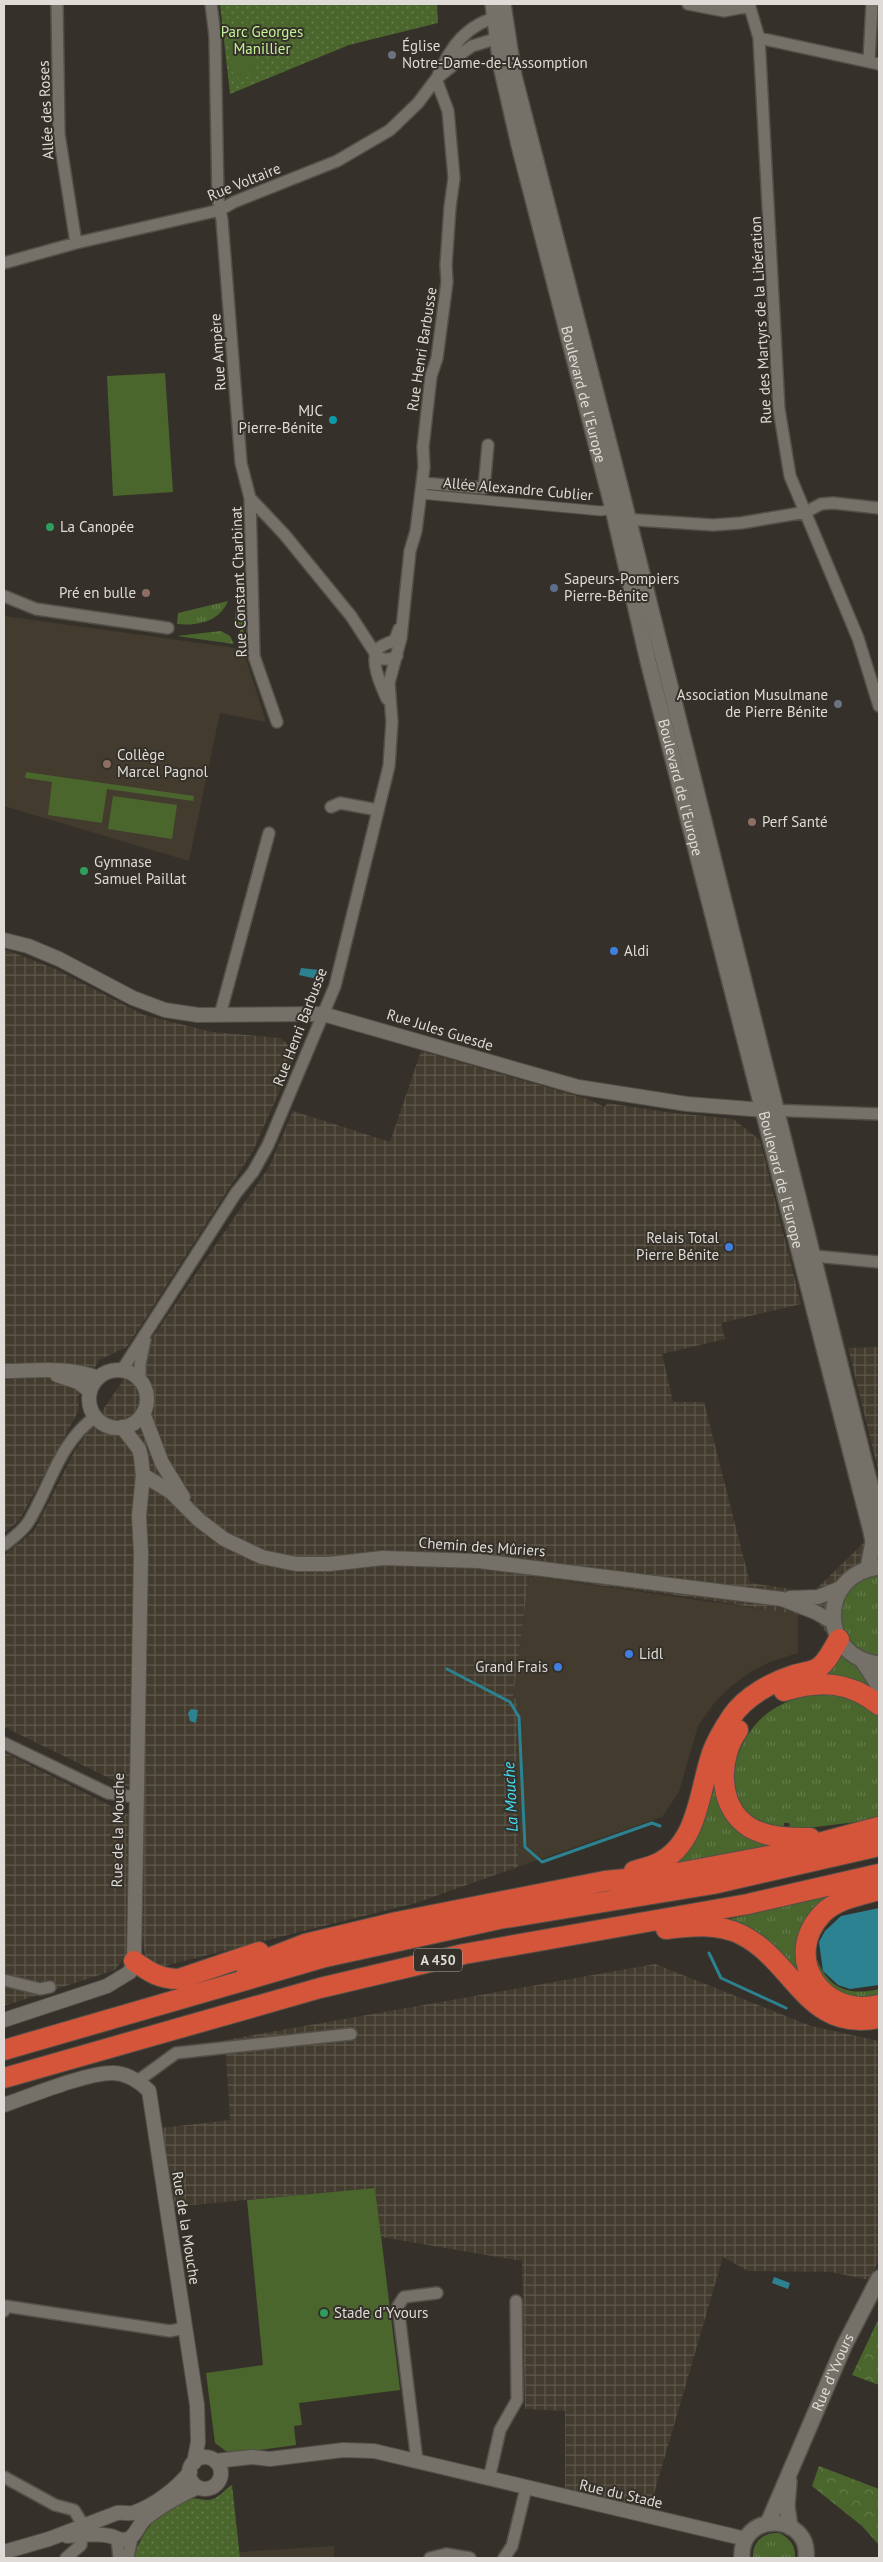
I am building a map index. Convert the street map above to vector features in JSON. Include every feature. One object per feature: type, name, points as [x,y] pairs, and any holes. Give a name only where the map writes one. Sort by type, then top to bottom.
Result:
[{"type":"highway","points":[[605,1881],[657,1864],[682,1841],[693,1821],[718,1737],[734,1714],[758,1692],[777,1681],[817,1669],[826,1660],[836,1630]]},
{"type":"highway","points":[[832,1839],[784,1838],[750,1828],[738,1818],[728,1802],[723,1785],[724,1762],[730,1741],[758,1706],[779,1693],[801,1686],[824,1684],[845,1686],[864,1692],[879,1705]]},
{"type":"highway","points":[[192,1994],[206,1980],[305,1944],[492,1901],[605,1881],[667,1875],[774,1854],[879,1827]]},
{"type":"highway","name":"A 450","points":[[4,2050],[325,1957],[499,1919],[713,1884],[879,1846]]},
{"type":"highway","name":"A 450","points":[[4,2078],[320,1988],[464,1954],[602,1928],[748,1904],[879,1874]]},
{"type":"highway","points":[[879,1890],[844,1900],[823,1913],[810,1934],[807,1953],[810,1974],[816,1986],[827,1996],[839,2003],[854,2007],[879,2005]]},
{"type":"highway","points":[[602,1928],[627,1933],[684,1927],[726,1929],[741,1934],[764,1950],[824,2011],[847,2020],[879,2018]]},
{"type":"highway","points":[[134,1962],[151,1974],[165,1979],[179,1979],[276,1947],[305,1944]]},
{"type":"main road","name":"Boulevard de l'Europe","points":[[500,8],[502,36],[514,76],[619,515],[769,1110],[871,1531],[874,1568]]},
{"type":"main road","name":"Boulevard de l'Europe","points":[[769,1110],[814,1256],[879,1520]]},
{"type":"main road","points":[[874,1568],[858,1572],[841,1588],[834,1604],[836,1630],[849,1651],[862,1660],[879,1664]]},
{"type":"main road","points":[[862,1660],[879,1686]]},
{"type":"main road","name":"Rue d'Yvours","points":[[768,2523],[844,2346],[879,2278]]},
{"type":"main road","points":[[790,2468],[787,2506],[790,2526]]},
{"type":"main road","points":[[742,2558],[746,2540],[755,2529],[768,2523],[779,2523],[790,2526],[802,2538],[806,2558]]},
{"type":"street","name":"Allée des Roses","points":[[57,4],[59,134],[76,243]]},
{"type":"street","name":"Rue Ampère","points":[[210,4],[215,36],[218,198],[241,463],[250,498],[284,534],[351,616],[375,653]]},
{"type":"street","points":[[688,4],[724,11],[749,5]]},
{"type":"street","points":[[759,38],[874,62],[872,4]]},
{"type":"street","name":"Rue des Martyrs de la Libération","points":[[749,5],[759,38],[778,357],[779,409],[790,476],[858,638],[879,706]]},
{"type":"street","name":"Rue Voltaire","points":[[4,263],[76,243],[220,210],[234,202],[337,161],[390,130],[418,103],[436,79],[444,60],[459,38],[500,8]]},
{"type":"street","name":"Rue Voltaire","points":[[436,79],[451,68],[462,53],[502,36]]},
{"type":"street","points":[[459,38],[462,53]]},
{"type":"street","name":"Rue Henri Barbusse","points":[[391,710],[383,690],[375,653],[379,647],[395,640],[400,625],[421,489],[423,447],[430,385],[437,358],[447,282],[446,264],[454,178],[448,110],[436,79]]},
{"type":"street","points":[[421,489],[484,488],[488,445]]},
{"type":"street","name":"Allée Alexandre Cublier","points":[[421,489],[601,511],[619,515]]},
{"type":"street","name":"Rue Constant Charbinat","points":[[250,498],[254,656],[277,722]]},
{"type":"street","points":[[619,515],[713,525],[741,523],[806,512],[821,504],[833,503],[879,508]]},
{"type":"street","points":[[4,596],[36,609],[168,628]]},
{"type":"street","name":"Rue Henri Barbusse","points":[[122,1370],[236,1193],[253,1172],[268,1145],[335,986],[391,751],[389,683],[401,638],[400,625]]},
{"type":"street","points":[[375,653],[381,659],[390,659],[397,656]]},
{"type":"street","points":[[332,807],[340,802],[378,810]]},
{"type":"street","points":[[220,1015],[269,834]]},
{"type":"street","name":"Rue Jules Guesde","points":[[4,940],[28,946],[59,959],[133,998],[165,1010],[198,1015],[323,1014],[578,1087],[687,1104],[769,1110],[879,1114]]},
{"type":"street","points":[[814,1256],[879,1262]]},
{"type":"street","name":"Rue Henri Barbusse","points":[[140,1380],[140,1364],[144,1344],[153,1322]]},
{"type":"street","points":[[4,1371],[66,1370],[83,1372],[98,1378]]},
{"type":"street","points":[[122,1370],[140,1380],[144,1386],[147,1400],[143,1413],[131,1425],[122,1428],[107,1426],[95,1417],[91,1409],[90,1391],[98,1378],[105,1373],[122,1370]]},
{"type":"street","points":[[42,1371],[68,1378],[90,1391]]},
{"type":"street","name":"Chemin des Mûriers","points":[[143,1413],[156,1450],[192,1513]]},
{"type":"street","points":[[4,1545],[29,1522],[66,1445],[82,1426],[95,1417]]},
{"type":"street","name":"Rue de la Mouche","points":[[122,1428],[139,1449],[148,1477]]},
{"type":"street","name":"Rue de la Mouche","points":[[134,1962],[135,1797],[141,1553],[139,1516],[156,1450]]},
{"type":"street","name":"Chemin des Mûriers","points":[[148,1477],[171,1492],[211,1529],[240,1547],[262,1557],[296,1564],[329,1564],[383,1558],[479,1561],[782,1599],[818,1597],[841,1588]]},
{"type":"street","name":"Chemin des Mûriers","points":[[782,1599],[815,1612],[836,1630]]},
{"type":"street","points":[[4,1743],[108,1793],[135,1797]]},
{"type":"street","points":[[4,2020],[107,1986],[130,1972],[134,1962]]},
{"type":"street","points":[[4,1980],[40,1989],[50,1987]]},
{"type":"street","points":[[4,2105],[97,2075],[112,2073],[138,2080],[176,2053],[351,2034]]},
{"type":"street","name":"Rue de la Mouche","points":[[138,2080],[149,2090],[152,2103],[196,2405],[198,2442],[192,2467]]},
{"type":"street","points":[[417,2461],[398,2306],[404,2297],[437,2292]]},
{"type":"street","points":[[489,2479],[500,2430],[517,2400],[516,2301]]},
{"type":"street","points":[[4,2312],[5,2306],[170,2332],[185,2328]]},
{"type":"street","name":"Rue de la Mouche","points":[[196,2405],[213,2460]]},
{"type":"street","name":"Rue du Stade","points":[[198,2487],[212,2487],[221,2476],[240,2467],[270,2459],[353,2450],[374,2451],[746,2540]]},
{"type":"street","name":"Rue du Stade","points":[[192,2467],[202,2458],[213,2460],[270,2459]]},
{"type":"street","points":[[213,2460],[220,2468],[221,2476]]},
{"type":"street","points":[[82,2528],[125,2540],[154,2512],[198,2487],[192,2481],[192,2467]]},
{"type":"street","points":[[130,2514],[144,2508],[176,2487],[192,2467]]},
{"type":"street","points":[[4,2478],[55,2505],[74,2510],[82,2528],[81,2545],[66,2558]]},
{"type":"street","points":[[504,2558],[512,2546],[526,2488]]},
{"type":"street","points":[[4,2552],[82,2528],[122,2512],[130,2514],[135,2520],[135,2532],[128,2558]]},
{"type":"street","points":[[114,2515],[109,2523],[115,2537],[119,2558]]},
{"type":"street","points":[[430,2558],[446,2554],[470,2558]]},
{"type":"shaded area","name":"Collège Marcel Pagnol","points":[[4,616],[236,648],[245,656],[266,722],[220,713],[189,861],[4,806]]},
{"type":"shaded area","points":[[4,949],[53,968],[144,1015],[212,1032],[281,1038],[296,1054],[253,1151],[127,1347],[99,1360],[78,1397],[79,1410],[19,1521],[4,1533]]},
{"type":"shaded area","points":[[421,1051],[588,1099],[605,1107],[607,1103],[733,1119],[760,1140],[801,1304],[721,1323],[725,1339],[662,1354],[673,1402],[704,1402],[750,1583],[813,1592],[879,1528],[879,1672],[865,1672],[860,1669],[845,1657],[818,1622],[807,1616],[689,1597],[529,1576],[513,1698],[517,1699],[518,1867],[416,1903],[160,1967],[146,1962],[139,1913],[142,1794],[4,1727],[4,1555],[34,1531],[74,1452],[269,1167],[293,1111],[390,1142]]},
{"type":"shaded area","points":[[879,1347],[879,1474],[848,1348]]},
{"type":"shaded area","points":[[529,1576],[798,1614],[798,1653],[770,1662],[752,1671],[729,1688],[715,1702],[698,1726],[679,1792],[662,1817],[518,1867],[517,1700],[513,1698]]},
{"type":"shaded area","points":[[4,1752],[129,1815],[128,1953],[115,1970],[4,2006]]},
{"type":"shaded area","points":[[655,1964],[811,2026],[879,2041],[879,2260],[869,2280],[831,2272],[748,2271],[723,2257],[649,2511],[565,2491],[565,2411],[525,2409],[522,2261],[381,2237],[375,2188],[171,2207],[160,2128],[230,2120],[225,2040]]},
{"type":"shaded area","points":[[334,2546],[334,2558],[240,2558],[240,2552]]},
{"type":"green space","name":"Parc Georges Manillier","points":[[220,4],[437,4],[438,23],[349,45],[230,94]]},
{"type":"green space","points":[[249,30],[255,76],[234,78],[228,32]]},
{"type":"green space","points":[[165,373],[173,492],[113,496],[107,376]]},
{"type":"green space","points":[[228,601],[219,614],[207,621],[193,624],[177,624],[178,613]]},
{"type":"green space","points":[[239,602],[244,604],[243,639],[235,618],[236,605]]},
{"type":"green space","points":[[221,631],[230,636],[234,644],[177,636]]},
{"type":"green space","points":[[26,772],[194,796],[193,801],[107,789],[102,823],[48,815],[52,782],[25,778]]},
{"type":"green space","points":[[113,796],[177,805],[172,839],[108,829]]},
{"type":"green space","points":[[879,1573],[879,1658],[857,1651],[847,1641],[842,1630],[840,1617],[847,1593],[855,1583],[866,1576]]},
{"type":"green space","points":[[841,1655],[865,1672],[879,1693],[822,1674]]},
{"type":"green space","points":[[837,1693],[872,1709],[879,1715],[879,1819],[800,1829],[790,1827],[789,1823],[784,1823],[784,1827],[761,1821],[745,1810],[736,1794],[734,1776],[738,1757],[746,1738],[759,1721],[782,1704],[805,1696]]},
{"type":"green space","points":[[711,1780],[780,1845],[666,1866]]},
{"type":"green space","points":[[838,1894],[816,1909],[811,1992],[721,1921]]},
{"type":"green space","points":[[815,1954],[825,1975],[831,1982],[839,1987],[857,1992],[879,1989],[879,1996],[867,1999],[851,1998],[835,1991],[823,1979],[816,1963]]},
{"type":"green space","name":"Stade d'Yvours","points":[[375,2188],[400,2390],[299,2403],[302,2425],[294,2426],[296,2445],[230,2454],[215,2443],[206,2373],[263,2365],[247,2200]]},
{"type":"green space","points":[[879,2318],[879,2385],[852,2375]]},
{"type":"green space","points":[[819,2466],[879,2489],[879,2545],[862,2526],[812,2486]]},
{"type":"green space","points":[[232,2485],[240,2558],[134,2558],[141,2539],[147,2530],[154,2521],[170,2508],[190,2499],[213,2499]]},
{"type":"green space","points":[[779,2533],[791,2543],[795,2558],[753,2558],[754,2547],[763,2536]]},
{"type":"water","points":[[301,968],[319,970],[317,979],[299,975]]},
{"type":"water","points":[[191,1709],[198,1710],[196,1723],[190,1721],[188,1713]]},
{"type":"water","points":[[879,1908],[879,1985],[850,1989],[838,1985],[823,1971],[819,1942],[825,1931],[841,1916]]},
{"type":"water","points":[[774,2277],[790,2283],[788,2289],[772,2283]]},
{"type":"waterway","name":"La Mouche","points":[[447,1669],[510,1702],[519,1717],[525,1847],[542,1862],[652,1823],[660,1826]]},
{"type":"waterway","name":"La Mouche","points":[[709,1953],[721,1978],[786,2008]]},
{"type":"place","name":"Église Notre-Dame-de-l'Assomption","points":[[392,55]]},
{"type":"place","name":"MJC Pierre-Bénite","points":[[333,420]]},
{"type":"place","name":"La Canopée","points":[[50,527]]},
{"type":"place","name":"Sapeurs-Pompiers Pierre-Bénite","points":[[554,588]]},
{"type":"place","name":"Pré en bulle","points":[[146,593]]},
{"type":"place","name":"Association Musulmane de Pierre Bénite","points":[[838,704]]},
{"type":"place","name":"Collège Marcel Pagnol","points":[[107,764]]},
{"type":"place","name":"Perf Santé","points":[[752,822]]},
{"type":"place","name":"Gymnase Samuel Paillat","points":[[84,871]]},
{"type":"place","name":"Aldi","points":[[614,951]]},
{"type":"place","name":"Relais Total Pierre Bénite","points":[[729,1247]]},
{"type":"place","name":"Lidl","points":[[629,1654]]},
{"type":"place","name":"Grand Frais","points":[[558,1667]]},
{"type":"place","name":"Stade d'Yvours","points":[[324,2313]]}]
